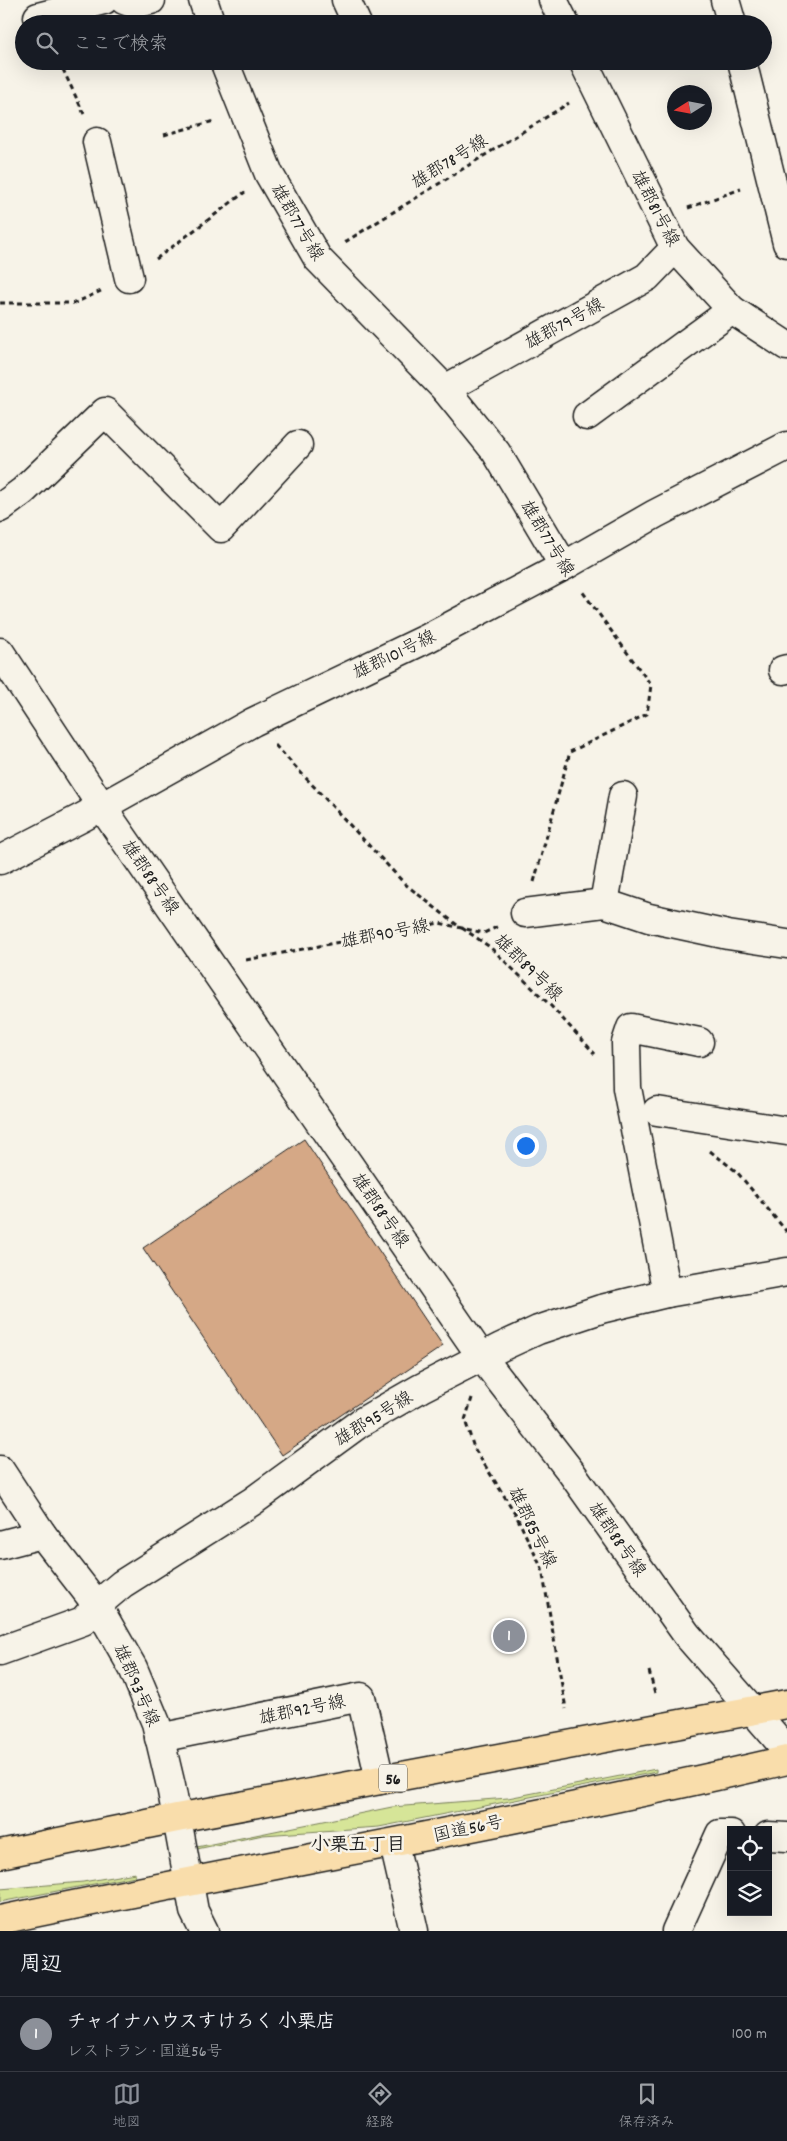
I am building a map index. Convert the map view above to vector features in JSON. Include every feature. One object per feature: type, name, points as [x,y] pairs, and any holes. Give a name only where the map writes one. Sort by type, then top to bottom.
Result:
[{"type":"highway","name":"56","points":[[0,1854],[177,1818],[787,1704]]},
{"type":"highway","name":"国道56号","points":[[0,1920],[189,1881],[394,1844],[678,1785],[787,1760]]},
{"type":"street","points":[[46,15],[104,0]]},
{"type":"street","points":[[124,0],[135,4],[152,0]]},
{"type":"street","points":[[203,0],[208,15]]},
{"type":"street","points":[[346,0],[352,15]]},
{"type":"street","points":[[553,0],[560,15]]},
{"type":"street","points":[[725,0],[729,15]]},
{"type":"street","name":"雄郡77号線","points":[[227,70],[269,174],[318,260],[445,389],[496,452],[564,566]]},
{"type":"street","name":"雄郡81号線","points":[[587,70],[675,248],[732,310],[787,346]]},
{"type":"street","points":[[744,70],[787,243]]},
{"type":"street","points":[[97,142],[129,278]]},
{"type":"street","name":"雄郡79号線","points":[[445,389],[647,277],[675,248]]},
{"type":"street","points":[[587,416],[732,310]]},
{"type":"street","points":[[0,508],[23,491],[105,412],[221,528],[298,445]]},
{"type":"street","name":"雄郡101号線","points":[[0,860],[102,807],[253,722],[428,638],[564,566],[655,514],[787,446]]},
{"type":"street","name":"雄郡88号線","points":[[0,652],[102,807],[488,1365],[570,1472],[687,1635],[787,1750]]},
{"type":"street","points":[[604,903],[623,796]]},
{"type":"street","points":[[525,913],[604,903],[658,920],[728,935],[787,944]]},
{"type":"street","points":[[666,1293],[627,1088],[626,1043],[632,1028],[699,1042]]},
{"type":"street","points":[[657,1111],[787,1131]]},
{"type":"street","name":"雄郡95号線","points":[[0,1651],[83,1621],[97,1605],[122,1584],[253,1501],[360,1423],[421,1388],[488,1365],[538,1330],[601,1309],[666,1293],[787,1272]]},
{"type":"street","name":"雄郡93号線","points":[[0,1470],[42,1534],[97,1605],[134,1668],[156,1723],[177,1818],[194,1911],[204,1931]]},
{"type":"street","points":[[0,1545],[42,1534]]},
{"type":"street","name":"雄郡92号線","points":[[159,1738],[361,1697],[380,1780]]},
{"type":"street","points":[[676,1931],[720,1834],[727,1834]]},
{"type":"street","points":[[772,1836],[787,1837]]},
{"type":"street","points":[[394,1844],[414,1931]]},
{"type":"path","points":[[63,70],[97,142]]},
{"type":"path","name":"雄郡78号線","points":[[318,260],[595,87]]},
{"type":"path","points":[[164,135],[244,113]]},
{"type":"path","points":[[660,218],[771,178]]},
{"type":"path","name":"雄郡77号線","points":[[525,913],[570,752],[647,714],[651,685],[564,566]]},
{"type":"path","name":"雄郡89号線","points":[[253,722],[405,884],[459,926],[490,947],[551,1006],[627,1088]]},
{"type":"path","name":"雄郡90号線","points":[[213,966],[440,923],[484,933],[525,913]]},
{"type":"path","points":[[708,1150],[737,1172],[787,1232]]},
{"type":"path","name":"雄郡85号線","points":[[488,1365],[474,1392],[465,1420],[474,1448],[514,1514],[542,1568],[566,1709]]},
{"type":"green space","points":[[656,1769],[656,1772],[379,1827],[263,1835],[197,1849],[197,1847],[392,1807],[508,1798]]},
{"type":"green space","points":[[135,1873],[135,1876],[0,1902],[0,1889],[83,1882]]},
{"type":"building","points":[[304,1139],[443,1346],[282,1455],[143,1248]]},
{"type":"place","name":"チャイナハウスすけろく 小栗店","points":[[509,1636]]},
{"type":"district","name":"小栗五丁目","points":[[358,1843]]}]
